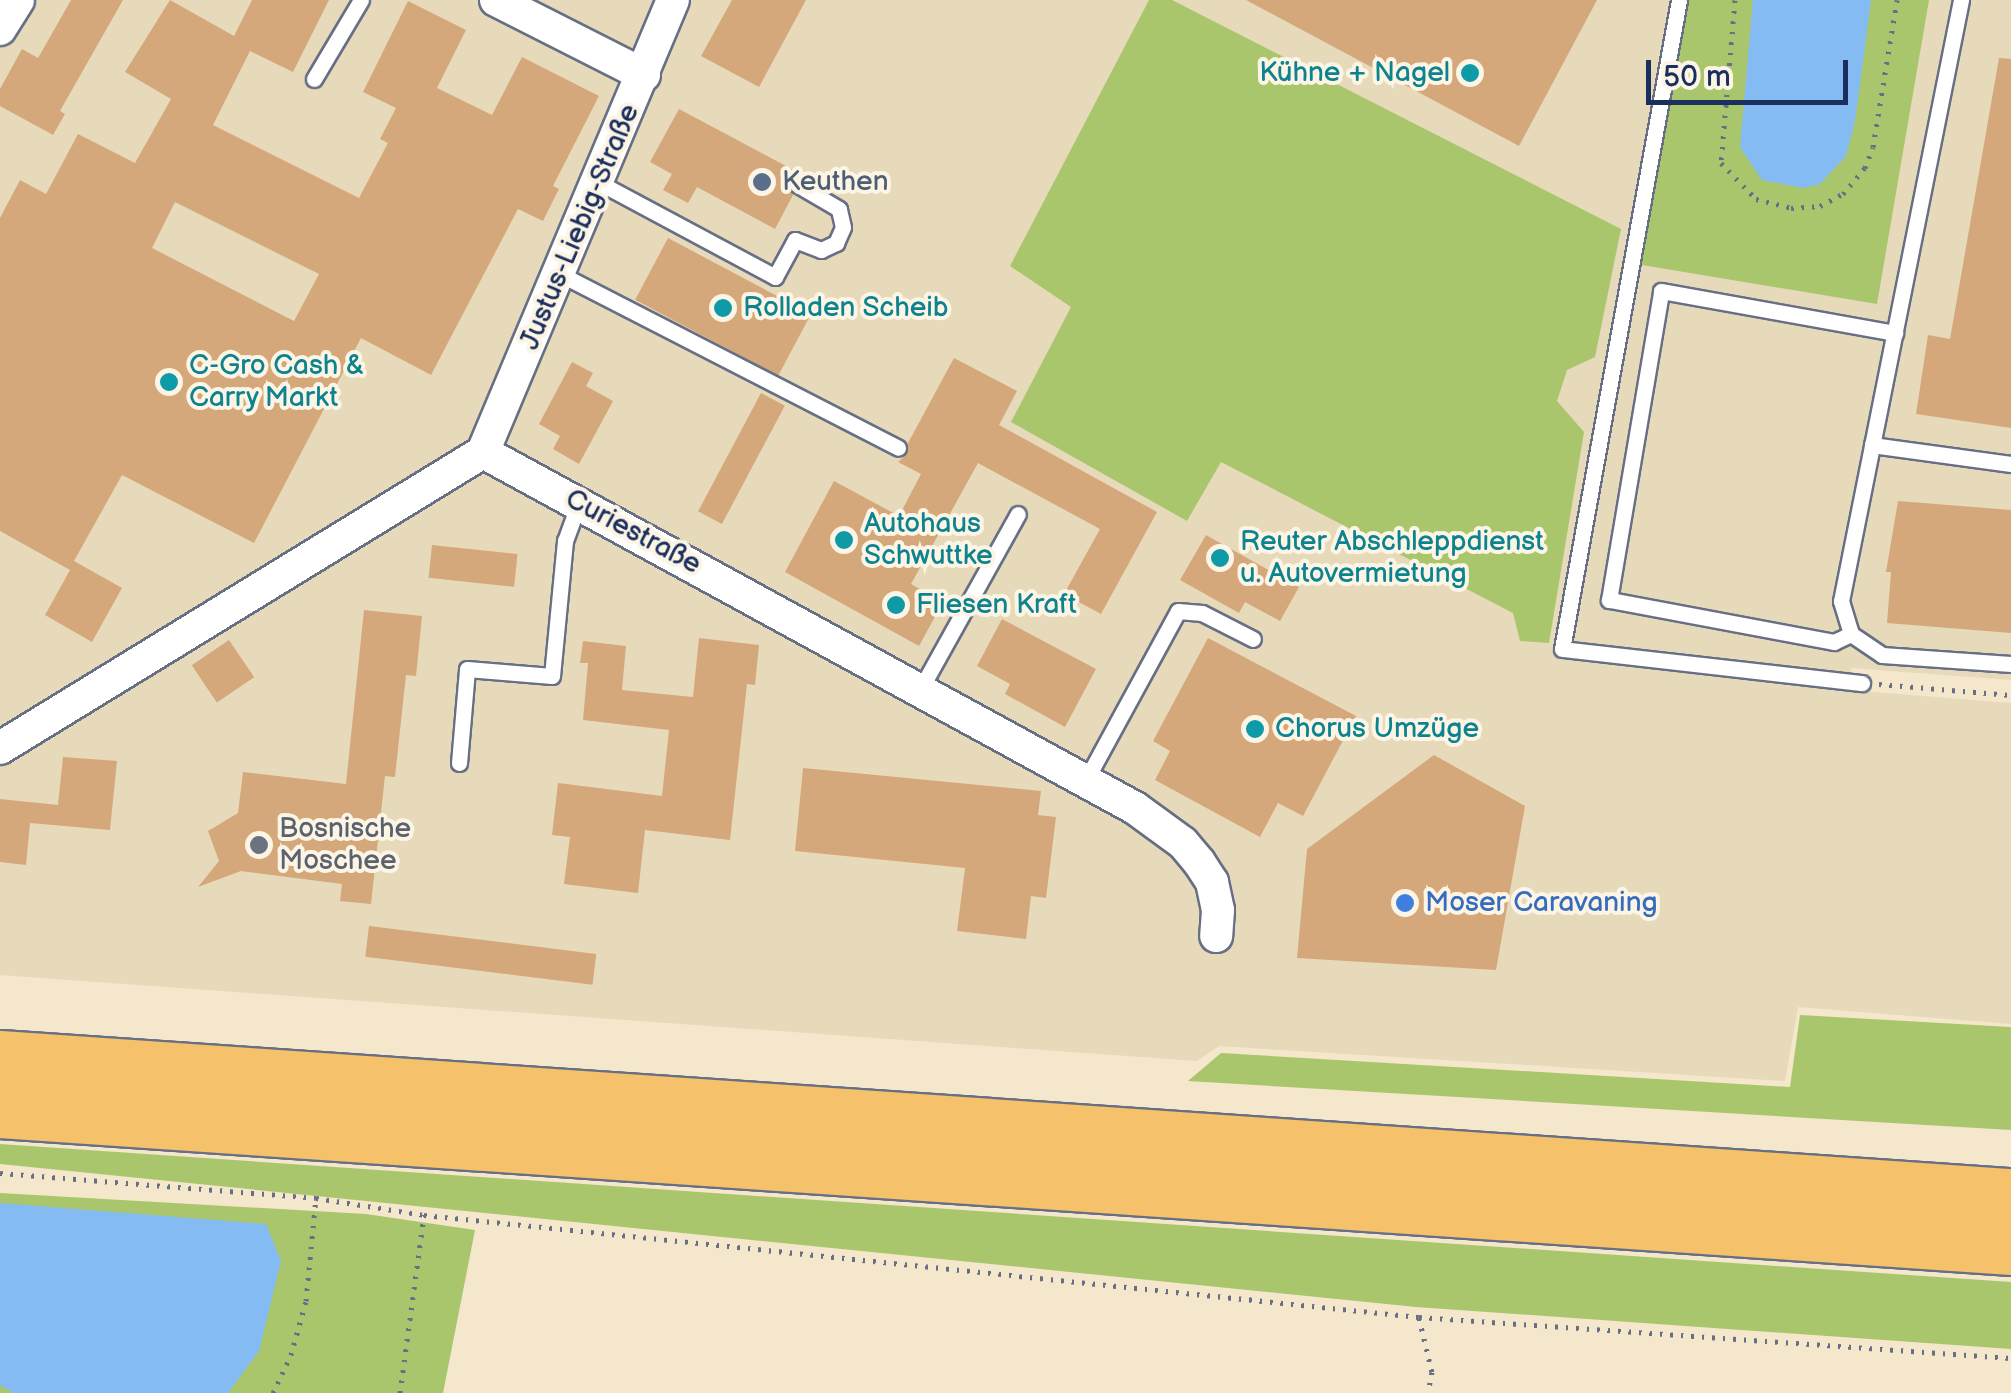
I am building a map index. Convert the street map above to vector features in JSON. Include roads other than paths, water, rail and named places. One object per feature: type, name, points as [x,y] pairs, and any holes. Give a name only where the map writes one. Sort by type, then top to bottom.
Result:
[{"type":"highway","points":[[0,1058],[2011,1196]]},
{"type":"highway","points":[[0,1110],[2011,1247]]},
{"type":"street","points":[[0,29],[18,0]]},
{"type":"street","points":[[496,0],[644,75]]},
{"type":"street","name":"Justus-Liebig-Straße","points":[[484,452],[672,0]]},
{"type":"street","points":[[0,748],[484,452]]},
{"type":"street","name":"Curiestraße","points":[[484,452],[1087,778],[1135,808],[1183,844],[1212,882],[1218,910],[1216,936]]},
{"type":"lane","points":[[314,79],[361,0]]},
{"type":"lane","points":[[1679,0],[1562,649],[1862,683]]},
{"type":"lane","points":[[1961,0],[1841,601],[1851,634],[1882,655],[2011,664]]},
{"type":"lane","points":[[598,182],[775,277],[795,240],[821,250],[836,243],[844,227],[839,210],[798,185]]},
{"type":"lane","points":[[560,274],[898,448]]},
{"type":"lane","points":[[1851,634],[1834,642],[1609,600],[1661,291],[1894,333]]},
{"type":"lane","points":[[1872,445],[2011,464]]},
{"type":"lane","points":[[459,763],[467,668],[552,676],[566,541],[579,503]]},
{"type":"lane","points":[[922,688],[1018,514]]},
{"type":"lane","points":[[1087,778],[1178,611],[1202,613],[1253,639]]},
{"type":"water","points":[[1753,0],[1871,0],[1855,121],[1846,156],[1820,184],[1803,188],[1762,180],[1740,147]]},
{"type":"water","points":[[0,1203],[266,1224],[281,1261],[259,1351],[228,1393],[14,1393],[0,1385]]},
{"type":"place","name":"Kühne + Nagel","points":[[1470,73]]},
{"type":"place","name":"Keuthen","points":[[762,182]]},
{"type":"place","name":"Rolladen Scheib","points":[[723,308]]},
{"type":"place","name":"C-Gro Cash & Carry Markt","points":[[169,382]]},
{"type":"place","name":"Autohaus Schwuttke","points":[[844,540]]},
{"type":"place","name":"Reuter Abschleppdienst u. Autovermietung","points":[[1220,558]]},
{"type":"place","name":"Fliesen Kraft","points":[[896,605]]},
{"type":"place","name":"Chorus Umzüge","points":[[1255,729]]},
{"type":"place","name":"Bosnische Moschee","points":[[259,845]]},
{"type":"place","name":"Moser Caravaning","points":[[1405,903]]}]
